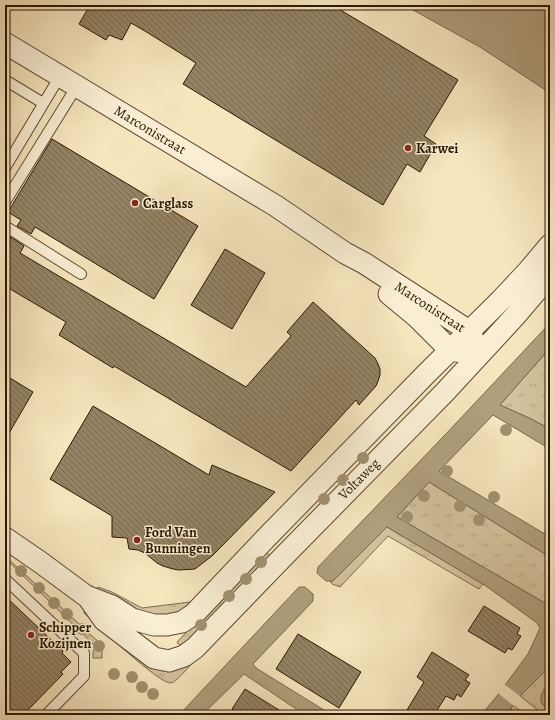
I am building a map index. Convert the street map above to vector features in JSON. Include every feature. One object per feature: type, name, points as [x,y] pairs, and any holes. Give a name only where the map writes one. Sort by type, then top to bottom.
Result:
[{"type":"street","name":"Marconistraat","points":[[5,43],[276,206],[345,253],[469,331],[480,354]]},
{"type":"street","name":"Voltaweg","points":[[86,596],[112,606],[132,619],[154,626],[182,622],[194,614],[270,533],[530,270],[550,245]]},
{"type":"street","name":"Marconistraat","points":[[345,253],[359,270],[418,318],[450,350],[480,354]]},
{"type":"street","name":"Voltaweg","points":[[86,596],[104,620],[154,658],[169,661],[184,656],[195,648],[446,392],[550,275]]},
{"type":"street","points":[[5,538],[86,596]]},
{"type":"lane","points":[[5,80],[43,103]]},
{"type":"lane","points":[[5,168],[43,103],[68,81]]},
{"type":"lane","points":[[5,202],[68,81]]},
{"type":"lane","points":[[5,226],[81,274]]},
{"type":"lane","points":[[5,579],[84,653],[84,676],[46,715]]},
{"type":"green space","points":[[550,348],[550,429],[500,405]]},
{"type":"green space","points":[[429,482],[550,557],[550,606],[397,517]]},
{"type":"green space","points":[[387,527],[483,584],[479,589],[388,536],[340,587],[332,584],[330,581],[333,581]]},
{"type":"green space","points":[[263,552],[266,552],[273,559],[190,640],[180,645],[177,643],[178,641]]},
{"type":"green space","points":[[5,556],[102,645],[102,658],[93,658],[93,651],[96,647],[5,558]]},
{"type":"green space","points":[[98,587],[112,592],[142,608],[198,601],[197,605],[165,618],[124,606],[97,588]]},
{"type":"green space","points":[[85,610],[171,669],[183,667],[199,655],[174,682],[171,683],[165,681],[154,674],[113,640],[84,613]]},
{"type":"green space","points":[[550,666],[550,682],[544,689],[542,704],[550,711],[550,715],[544,715],[520,696]]},
{"type":"green space","points":[[513,705],[526,715],[508,715]]},
{"type":"shaded area","points":[[404,5],[550,5],[550,93],[480,47]]},
{"type":"shaded area","points":[[550,323],[550,348],[500,405],[550,429],[550,449],[493,415],[439,471],[550,537],[550,557],[429,482],[397,517],[550,606],[550,666],[520,696],[512,706],[508,715],[481,715],[528,654],[540,628],[537,623],[486,586],[387,527],[333,581],[326,581],[317,573],[318,567]]},
{"type":"shaded area","points":[[299,587],[305,587],[313,594],[313,601],[253,664],[256,668],[332,715],[305,715],[244,674],[202,715],[179,715]]},
{"type":"shaded area","points":[[550,682],[550,711],[542,704],[541,698]]},
{"type":"pier","points":[[504,684],[521,697],[514,706],[498,693]]},
{"type":"building","points":[[90,5],[332,5],[458,80],[424,136],[436,144],[420,172],[407,164],[383,205],[183,84],[196,63],[145,31],[131,23],[122,40],[109,35],[106,40],[79,24]]},
{"type":"building","points":[[52,139],[198,226],[154,299],[35,227],[31,234],[17,226],[21,220],[8,212]]},
{"type":"building","points":[[11,237],[24,246],[20,253],[246,387],[291,336],[287,332],[313,302],[375,358],[380,369],[380,375],[376,386],[359,405],[356,400],[291,471],[59,335],[66,322],[5,286],[5,244],[6,245]]},
{"type":"building","points":[[225,249],[265,273],[232,329],[191,305]]},
{"type":"building","points":[[5,375],[33,392],[5,440]]},
{"type":"building","points":[[93,406],[209,475],[212,465],[275,492],[212,556],[195,569],[179,570],[163,566],[145,553],[138,550],[129,549],[127,538],[112,537],[112,516],[50,479]]},
{"type":"building","points":[[5,596],[63,651],[62,653],[71,662],[61,672],[63,674],[23,715],[5,715]]},
{"type":"building","points":[[484,606],[520,628],[517,634],[521,636],[512,650],[508,648],[505,653],[468,631]]},
{"type":"building","points":[[298,634],[361,672],[339,708],[276,669]]},
{"type":"building","points":[[432,652],[469,675],[465,680],[470,683],[461,697],[457,694],[454,700],[446,696],[434,715],[404,715],[424,682],[417,677]]},
{"type":"building","points":[[245,689],[287,715],[241,715],[232,709]]},
{"type":"place","name":"Karwei","points":[[408,148]]},
{"type":"place","name":"Carglass","points":[[135,203]]},
{"type":"place","name":"Ford Van Bunningen","points":[[137,540]]},
{"type":"place","name":"Schipper Kozijnen","points":[[31,635]]}]
